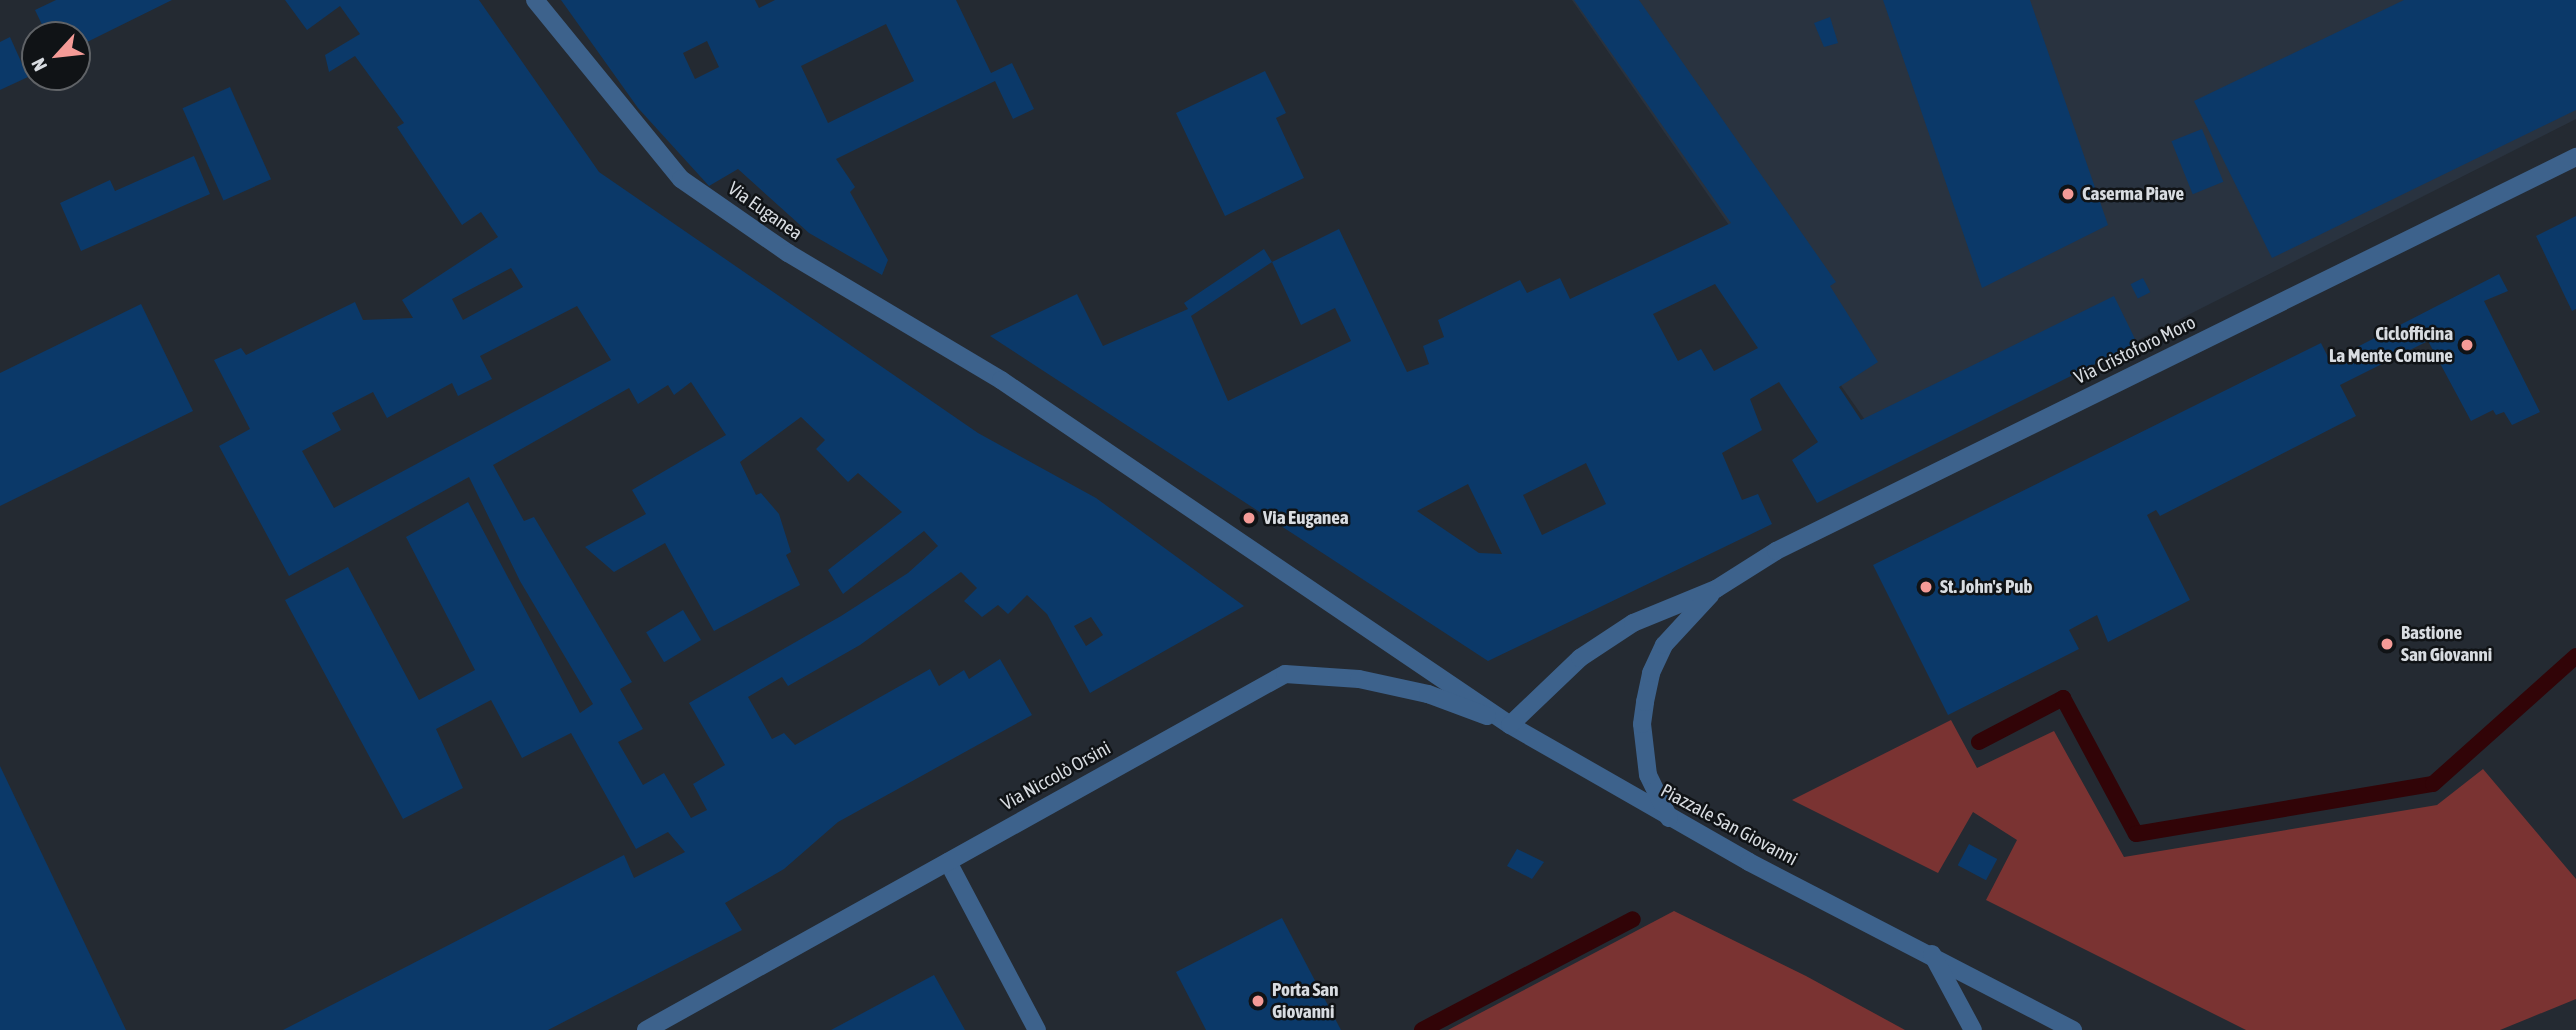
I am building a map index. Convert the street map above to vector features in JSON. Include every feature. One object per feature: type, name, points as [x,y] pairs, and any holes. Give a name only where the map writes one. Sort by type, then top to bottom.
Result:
[{"type":"street","name":"Via Euganea","points":[[535,0],[681,179],[788,253],[1001,380],[1185,501],[1510,725]]},
{"type":"street","name":"Via Cristoforo Moro","points":[[1510,725],[1580,658],[1633,624],[1716,589],[1798,540],[2576,157]]},
{"type":"street","name":"Via Cristoforo Moro","points":[[1670,819],[1648,775],[1642,724],[1651,673],[1664,645],[1716,589]]},
{"type":"street","name":"Via Niccolò Orsini","points":[[646,1030],[1286,674],[1359,679],[1427,694],[1510,725]]},
{"type":"street","name":"Piazzale San Giovanni","points":[[1510,725],[1670,819],[2073,1030]]},
{"type":"street","points":[[948,862],[1037,1030]]},
{"type":"street","points":[[1932,954],[1973,1030]]},
{"type":"shaded area","name":"Caserma Piave","points":[[1572,0],[2576,0],[2576,119],[1895,463]]},
{"type":"shaded area","points":[[1951,720],[1977,768],[2054,731],[2124,857],[2437,805],[2483,769],[2576,879],[2576,999],[2500,1030],[2246,1030],[1986,900],[2017,840],[1973,812],[1938,873],[1792,800]]},
{"type":"shaded area","points":[[1674,911],[1806,976],[1905,1030],[1448,1030]]},
{"type":"building","points":[[56,0],[172,0],[91,40],[91,21],[40,21],[35,10]]},
{"type":"building","points":[[285,0],[479,0],[599,172],[978,433],[1096,498],[1244,606],[1090,693],[1047,614],[1027,595],[1008,614],[998,605],[982,617],[964,601],[977,588],[961,572],[860,645],[788,686],[782,677],[748,697],[772,739],[784,733],[795,745],[930,669],[939,686],[964,670],[969,679],[1000,659],[1032,715],[838,822],[784,869],[725,903],[742,930],[548,1030],[283,1030],[624,855],[634,878],[685,852],[668,832],[636,849],[571,733],[522,758],[491,700],[436,729],[463,788],[403,819],[285,600],[348,567],[419,700],[475,670],[406,537],[468,502],[580,713],[593,704],[520,581],[469,477],[289,576],[219,446],[250,429],[214,360],[241,348],[246,355],[355,302],[363,320],[413,318],[402,300],[498,237],[481,212],[462,225],[397,127],[404,123],[355,56],[329,72],[325,55],[360,34],[340,6],[307,30]],"holes":[[[511,268],[523,287],[463,320],[452,299]],[[577,306],[611,360],[334,508],[302,451],[341,430],[332,413],[373,392],[387,418],[452,383],[458,396],[492,379],[480,356]],[[691,382],[726,435],[632,490],[646,514],[585,547],[614,572],[665,543],[714,631],[800,585],[786,555],[791,552],[779,514],[761,493],[756,495],[740,462],[801,417],[825,440],[816,449],[848,482],[858,473],[902,512],[828,570],[843,594],[924,531],[938,546],[908,573],[841,616],[689,703],[725,765],[693,784],[707,810],[691,818],[664,773],[643,785],[618,742],[643,729],[620,689],[632,682],[534,517],[524,521],[493,465],[629,388],[638,404],[668,385],[674,395]],[[1091,617],[1103,635],[1086,646],[1074,626]]]},
{"type":"building","points":[[561,0],[755,0],[759,8],[775,0],[956,0],[991,73],[1012,63],[1034,109],[1013,119],[995,81],[836,159],[855,187],[850,192],[888,260],[882,275],[809,233],[738,169],[709,186],[638,108]],"holes":[[[886,24],[914,81],[828,123],[801,66]],[[707,41],[719,67],[695,79],[683,53]]]},
{"type":"building","points":[[1574,0],[1639,0],[1836,282],[1830,286],[1878,362],[1839,387],[1861,420],[2114,296],[2137,343],[1817,503],[1792,460],[1818,442],[1779,382],[1750,399],[1762,430],[1722,453],[1742,500],[1758,494],[1772,524],[1488,661],[990,336],[1077,294],[1103,346],[1188,309],[1184,303],[1264,249],[1272,262],[1339,229],[1407,372],[1429,364],[1423,346],[1444,337],[1438,320],[1520,280],[1527,293],[1560,278],[1570,299],[1731,223]],"holes":[[[1272,262],[1301,325],[1335,308],[1351,341],[1228,401],[1191,316]],[[1715,284],[1758,348],[1714,371],[1701,349],[1678,361],[1653,314]],[[1586,463],[1606,504],[1542,535],[1523,495]],[[1468,484],[1502,554],[1479,553],[1417,511]]]},
{"type":"building","points":[[1883,0],[2030,0],[2108,225],[1982,288]]},
{"type":"building","points":[[2404,0],[2576,0],[2576,110],[2272,258],[2194,101]]},
{"type":"building","points":[[1830,17],[1838,43],[1824,47],[1814,23]]},
{"type":"building","points":[[10,37],[21,61],[21,80],[0,90],[0,42]]},
{"type":"building","points":[[1265,71],[1286,113],[1276,118],[1304,178],[1225,216],[1176,113]]},
{"type":"building","points":[[230,87],[271,179],[224,200],[182,108]]},
{"type":"building","points":[[2202,129],[2223,182],[2193,194],[2171,141]]},
{"type":"building","points":[[194,156],[210,194],[81,251],[60,203],[110,180],[115,191]]},
{"type":"building","points":[[2576,216],[2576,309],[2572,311],[2536,236]]},
{"type":"building","points":[[2499,274],[2508,291],[2484,301],[2540,412],[2512,425],[2504,412],[2496,415],[2493,410],[2471,421],[2428,341],[2340,385],[2356,416],[2160,516],[2156,510],[2147,515],[2190,600],[2108,642],[2097,615],[2069,630],[2079,649],[1948,715],[1873,565],[2321,343],[2330,361]]},
{"type":"building","points":[[2143,278],[2150,292],[2138,299],[2131,284]]},
{"type":"building","points":[[141,304],[193,411],[0,506],[0,373]]},
{"type":"building","points":[[683,610],[701,640],[664,662],[646,632]]},
{"type":"building","points":[[0,766],[126,1030],[0,1030]]},
{"type":"building","points":[[1969,844],[1997,859],[1986,880],[1958,865]]},
{"type":"building","points":[[1517,849],[1544,862],[1532,879],[1507,866]]},
{"type":"building","name":"Porta San Giovanni","points":[[1282,918],[1341,1030],[1206,1030],[1176,972]]},
{"type":"building","points":[[934,975],[965,1030],[831,1030]]},
{"type":"waterway","points":[[1979,742],[2063,698],[2136,834],[2433,784],[2576,656]]},
{"type":"waterway","points":[[1422,1030],[1633,919]]},
{"type":"place","name":"Caserma Piave","points":[[2068,194]]},
{"type":"place","name":"Ciclofficina La Mente Comune","points":[[2467,345]]},
{"type":"place","name":"Via Euganea","points":[[1249,518]]},
{"type":"place","name":"St. John's Pub","points":[[1926,587]]},
{"type":"place","name":"Bastione San Giovanni","points":[[2387,644]]},
{"type":"place","name":"Porta San Giovanni","points":[[1258,1001]]}]
